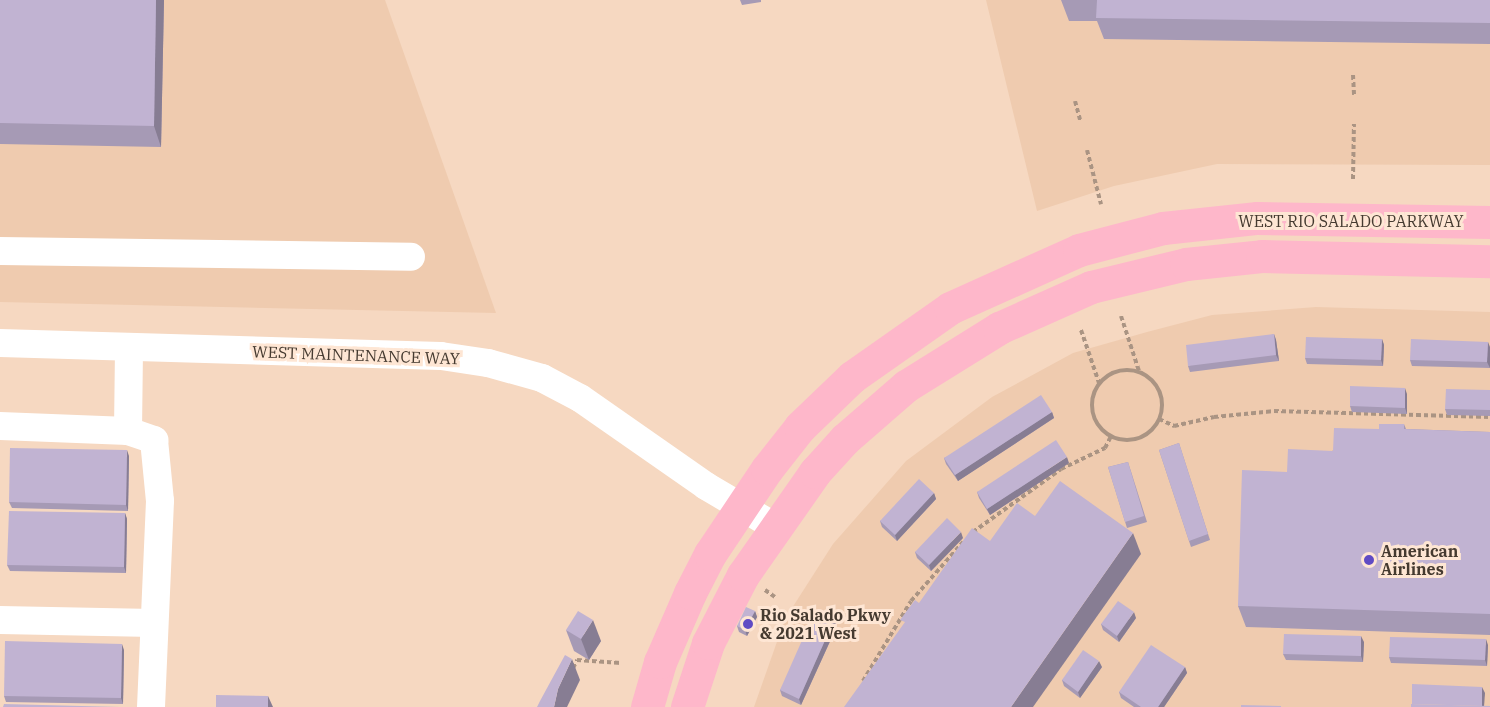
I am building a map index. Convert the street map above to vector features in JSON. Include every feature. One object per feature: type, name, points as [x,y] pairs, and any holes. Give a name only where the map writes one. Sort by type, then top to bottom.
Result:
[{"type":"main road","name":"WEST RIO SALADO PARKWAY","points":[[647,707],[660,662],[690,593],[741,504],[800,427],[852,377],[950,308],[1079,250],[1163,228],[1257,218],[1490,222]]},
{"type":"main road","points":[[687,707],[723,611],[774,526],[845,439],[906,386],[999,328],[1091,287],[1176,266],[1262,256],[1490,261]]},
{"type":"street","points":[[0,251],[411,257]]},
{"type":"street","name":"WEST MAINTENANCE WAY","points":[[0,344],[441,356],[488,363],[542,378],[580,398],[706,486],[741,504],[774,526]]},
{"type":"street","points":[[128,431],[129,347]]},
{"type":"street","points":[[0,426],[128,431],[154,440],[160,501],[151,707]]},
{"type":"street","points":[[0,620],[154,623]]},
{"type":"path","points":[[1353,75],[1354,94]]},
{"type":"path","points":[[1075,101],[1080,120]]},
{"type":"path","points":[[1353,179],[1354,124]]},
{"type":"path","points":[[1087,150],[1101,204]]},
{"type":"path","points":[[1121,316],[1139,371],[1157,385],[1161,394],[1160,419],[1138,438],[1111,436],[1101,429],[1092,408],[1100,383],[1117,371],[1139,371]]},
{"type":"path","points":[[1081,330],[1100,383]]},
{"type":"path","points":[[1160,419],[1174,426],[1214,417],[1274,411],[1490,417]]},
{"type":"path","points":[[860,690],[888,635],[911,601],[969,536],[987,518],[1061,469],[1105,448],[1111,436]]},
{"type":"path","points":[[566,679],[578,660],[621,663]]},
{"type":"shaded area","points":[[0,0],[385,0],[496,313],[0,302]]},
{"type":"shaded area","points":[[986,0],[1490,0],[1490,165],[1217,164],[1114,186],[1037,211]]},
{"type":"shaded area","points":[[1316,307],[1490,312],[1490,707],[754,707],[785,619],[833,544],[906,461],[992,397],[1073,353],[1147,332],[1212,315]]},
{"type":"building","points":[[0,0],[156,0],[154,126],[0,123]]},
{"type":"building","points":[[1097,0],[1490,0],[1490,23],[1096,18]]},
{"type":"building","points":[[1274,334],[1276,355],[1188,366],[1186,345]]},
{"type":"building","points":[[1306,337],[1382,339],[1381,360],[1305,358]]},
{"type":"building","points":[[1411,339],[1488,342],[1487,362],[1410,360]]},
{"type":"building","points":[[1350,386],[1405,388],[1405,408],[1350,406]]},
{"type":"building","points":[[1446,389],[1490,390],[1490,410],[1445,409]]},
{"type":"building","points":[[1041,395],[1052,412],[955,475],[944,458]]},
{"type":"building","name":"American Airlines","points":[[1379,424],[1404,424],[1404,429],[1490,432],[1490,614],[1238,606],[1242,470],[1287,472],[1288,449],[1333,451],[1334,428],[1379,429]]},
{"type":"building","points":[[1056,440],[1067,457],[987,509],[977,492]]},
{"type":"building","points":[[1179,443],[1208,534],[1189,541],[1159,450]]},
{"type":"building","points":[[10,448],[127,450],[126,505],[9,502]]},
{"type":"building","points":[[1128,462],[1144,516],[1125,522],[1108,467]]},
{"type":"building","points":[[919,479],[934,493],[895,535],[880,521]]},
{"type":"building","points":[[1060,481],[1133,533],[1011,707],[844,707],[905,622],[900,620],[915,600],[919,603],[972,528],[990,541],[1017,503],[1035,516]]},
{"type":"building","points":[[9,511],[125,513],[124,567],[7,565]]},
{"type":"building","points":[[947,518],[961,532],[929,565],[915,552]]},
{"type":"building","points":[[1118,601],[1134,612],[1117,636],[1101,624]]},
{"type":"building","points":[[746,607],[755,611],[745,630],[737,626]]},
{"type":"building","points":[[578,611],[593,620],[581,639],[566,630]]},
{"type":"building","points":[[815,611],[834,620],[799,699],[780,690]]},
{"type":"building","points":[[1284,634],[1361,636],[1361,656],[1283,654]]},
{"type":"building","points":[[1390,637],[1486,639],[1485,660],[1389,657]]},
{"type":"building","points":[[5,641],[122,644],[121,698],[4,696]]},
{"type":"building","points":[[1151,645],[1185,667],[1158,707],[1141,707],[1119,692]]},
{"type":"building","points":[[1083,650],[1099,661],[1078,692],[1062,680]]},
{"type":"building","points":[[565,655],[572,659],[558,689],[554,707],[537,707],[540,701]]},
{"type":"building","points":[[1412,684],[1482,687],[1482,706],[1412,704]]},
{"type":"building","points":[[216,695],[268,696],[268,707],[216,707]]},
{"type":"building","points":[[4,704],[120,707],[3,707]]},
{"type":"building","points":[[1411,704],[1490,706],[1490,707],[1411,707]]},
{"type":"building","points":[[1241,705],[1281,706],[1281,707],[1241,707]]},
{"type":"place","name":"American Airlines","points":[[1369,560]]},
{"type":"place","name":"Rio Salado Pkwy & 2021 West","points":[[748,624]]}]
